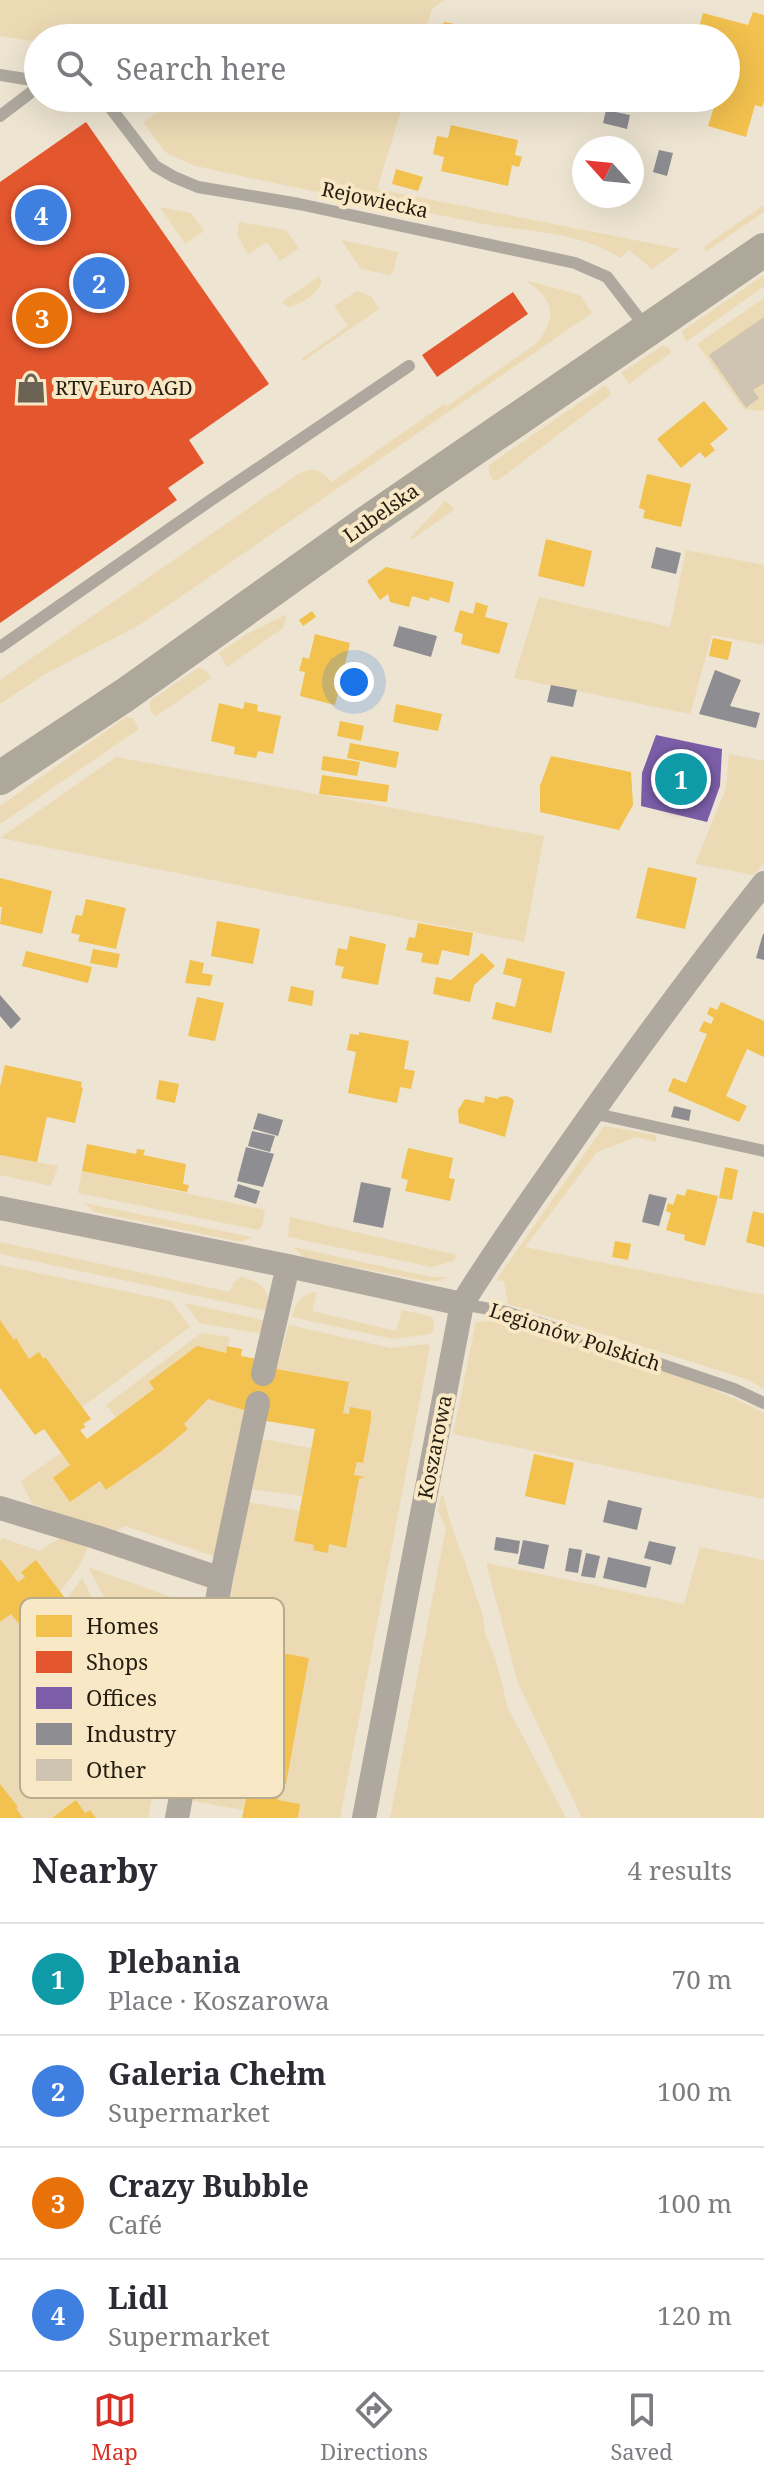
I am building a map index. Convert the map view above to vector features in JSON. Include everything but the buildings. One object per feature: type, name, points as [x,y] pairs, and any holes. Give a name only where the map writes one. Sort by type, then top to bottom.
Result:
[{"type":"main road","name":"Lubelska","points":[[0,778],[125,695],[366,523],[764,250]]},
{"type":"street","name":"Koszarowa","points":[[364,1818],[462,1304],[489,1260],[592,1113],[764,883]]},
{"type":"street","name":"Legionów Polskich","points":[[0,1208],[462,1304]]},
{"type":"street","points":[[263,1374],[288,1266]]},
{"type":"street","points":[[218,1598],[258,1403]]},
{"type":"street","points":[[0,1508],[221,1579]]},
{"type":"street","points":[[177,1818],[181,1798]]},
{"type":"lane","points":[[0,75],[24,81]]},
{"type":"lane","points":[[0,116],[24,96]]},
{"type":"lane","name":"Rejowiecka","points":[[114,112],[155,166],[198,187],[299,204],[575,263],[607,277],[647,329]]},
{"type":"lane","points":[[0,647],[409,366]]},
{"type":"lane","points":[[592,1113],[764,1151]]},
{"type":"lane","name":"Legionów Polskich","points":[[462,1304],[506,1312],[734,1389],[764,1403]]},
{"type":"shaded area","points":[[0,0],[445,0],[432,9],[427,24],[24,24],[24,40],[0,36]]},
{"type":"shaded area","points":[[159,112],[401,112],[377,189],[680,249],[652,269],[629,250],[621,258],[570,237],[372,203],[192,165],[165,152],[143,122]]},
{"type":"shaded area","points":[[764,205],[764,212],[707,251],[704,249],[706,245]]},
{"type":"shaded area","points":[[160,207],[191,213],[204,231],[185,244]]},
{"type":"shaded area","points":[[239,222],[286,230],[299,248],[280,261],[267,242],[248,255],[237,234]]},
{"type":"shaded area","points":[[341,240],[398,252],[394,270],[390,275],[361,269]]},
{"type":"shaded area","points":[[764,275],[764,286],[686,342],[682,331]]},
{"type":"shaded area","points":[[319,276],[322,281],[320,286],[308,298],[288,307],[282,302]]},
{"type":"shaded area","points":[[525,280],[580,295],[592,313],[141,624],[47,673],[0,704],[0,680],[298,474],[316,470],[332,482],[537,343],[548,324],[550,308],[542,294]]},
{"type":"shaded area","points":[[357,291],[371,296],[379,309],[303,361],[301,359],[348,326],[334,306]]},
{"type":"shaded area","points":[[764,298],[764,411],[744,409],[697,344]]},
{"type":"shaded area","points":[[662,346],[672,352],[629,384],[621,373]]},
{"type":"shaded area","points":[[605,385],[611,393],[608,397],[497,481],[491,478],[489,465]]},
{"type":"shaded area","points":[[445,501],[455,509],[413,539],[410,538]]},
{"type":"shaded area","points":[[686,550],[764,565],[764,645],[712,635],[690,714],[514,678],[539,597],[670,627]]},
{"type":"shaded area","points":[[287,614],[283,628],[227,667],[219,653],[247,634]]},
{"type":"shaded area","points":[[198,668],[204,669],[211,678],[155,717],[150,701]]},
{"type":"shaded area","points":[[126,717],[133,718],[139,729],[0,824],[0,806]]},
{"type":"shaded area","points":[[729,754],[764,761],[764,862],[754,875],[695,864],[726,788]]},
{"type":"shaded area","points":[[116,757],[544,836],[524,942],[0,838]]},
{"type":"shaded area","points":[[604,1126],[656,1135],[656,1142],[636,1137],[597,1152],[525,1247],[764,1295],[764,1389],[749,1380],[508,1304],[504,1281],[496,1280]]},
{"type":"shaded area","points":[[0,1155],[58,1166],[51,1186],[0,1175]]},
{"type":"shaded area","points":[[82,1171],[265,1210],[262,1226],[258,1230],[78,1193]]},
{"type":"shaded area","points":[[84,1203],[252,1237],[241,1242],[95,1212]]},
{"type":"shaded area","points":[[290,1217],[457,1255],[453,1261],[432,1267],[288,1237]]},
{"type":"shaded area","points":[[0,1242],[230,1292],[233,1283],[241,1277],[263,1288],[268,1298],[268,1311],[0,1254]]},
{"type":"shaded area","points":[[293,1247],[431,1277],[447,1277],[425,1281],[303,1257]]},
{"type":"shaded area","points":[[0,1265],[171,1301],[190,1327],[82,1407],[45,1358],[39,1352],[29,1359],[0,1320]]},
{"type":"shaded area","points":[[317,1292],[312,1311],[396,1331],[402,1310],[430,1316],[434,1320],[434,1330],[430,1334],[393,1339],[292,1317],[300,1300]]},
{"type":"shaded area","points":[[185,1303],[267,1321],[264,1334],[199,1323]]},
{"type":"shaded area","points":[[504,1320],[669,1373],[764,1413],[764,1499],[453,1434],[476,1322]]},
{"type":"shaded area","points":[[289,1325],[391,1348],[428,1344],[430,1347],[340,1818],[298,1818],[300,1804],[278,1800],[284,1798],[284,1783],[309,1658],[284,1653],[284,1598],[230,1598],[249,1502],[299,1511],[294,1541],[328,1552],[329,1544],[345,1548],[357,1462],[350,1407],[349,1414],[343,1413],[349,1383],[276,1369]]},
{"type":"shaded area","points":[[201,1333],[230,1337],[226,1353],[197,1347],[154,1389],[116,1417],[106,1405]]},
{"type":"shaded area","points":[[208,1399],[247,1411],[217,1557],[125,1526],[113,1532],[32,1504],[21,1481],[61,1453],[70,1465],[53,1479],[70,1502],[100,1481],[107,1490],[188,1430],[184,1424]]},
{"type":"shaded area","points":[[262,1439],[311,1448],[302,1496],[251,1489]]},
{"type":"shaded area","points":[[443,1494],[483,1616],[485,1633],[496,1660],[508,1708],[566,1818],[390,1818],[446,1528],[438,1511]]},
{"type":"shaded area","points":[[62,1537],[89,1544],[80,1565],[60,1592],[36,1561],[21,1571],[25,1577],[18,1582],[0,1559],[0,1541],[3,1538],[39,1551]]},
{"type":"shaded area","points":[[700,1547],[764,1560],[764,1818],[582,1818],[518,1683],[486,1563],[684,1604]]},
{"type":"shaded area","points":[[88,1567],[173,1598],[105,1598]]},
{"type":"shaded area","points":[[82,1578],[93,1598],[67,1598]]},
{"type":"shaded area","points":[[11,1614],[20,1625],[20,1798],[152,1798],[148,1818],[96,1818],[90,1810],[85,1813],[76,1800],[52,1818],[23,1818],[0,1784],[0,1622]]},
{"type":"shaded area","points":[[194,1798],[246,1798],[243,1810],[193,1801]]},
{"type":"place","name":"Lidl","points":[[41,215]]},
{"type":"place","name":"Galeria Chełm","points":[[99,283]]},
{"type":"place","name":"Crazy Bubble","points":[[42,318]]},
{"type":"place","name":"RTV Euro AGD","points":[[31,388]]},
{"type":"place","name":"Plebania","points":[[681,779]]}]
